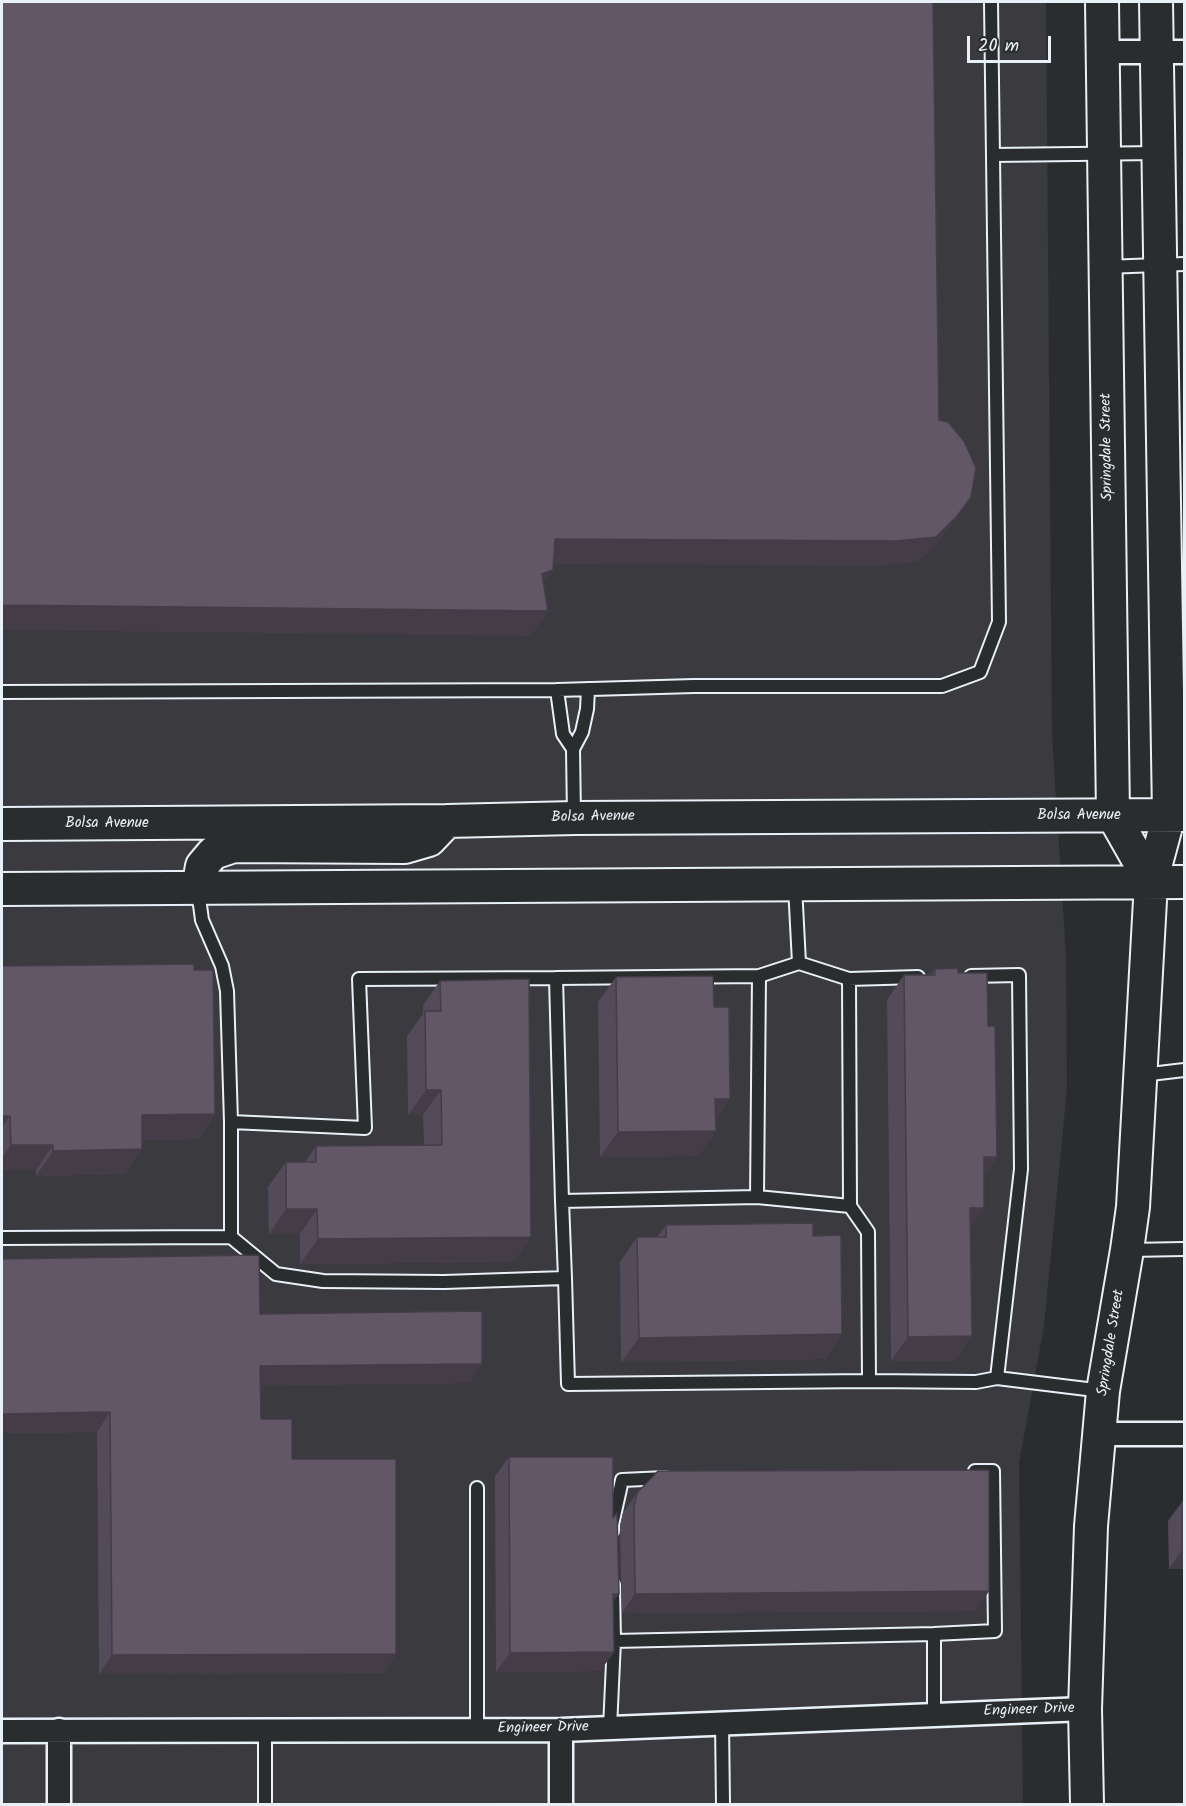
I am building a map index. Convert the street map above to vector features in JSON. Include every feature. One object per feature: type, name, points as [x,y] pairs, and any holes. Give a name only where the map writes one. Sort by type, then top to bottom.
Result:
[{"type":"main road","name":"Springdale Street","points":[[1102,2],[1113,815],[1151,882]]},
{"type":"main road","name":"Springdale Street","points":[[1088,1804],[1085,1709],[1090,1526],[1102,1391],[1133,1207],[1151,882],[1177,815],[1170,556],[1172,264],[1159,153],[1171,52],[1156,2]]},
{"type":"main road","name":"Bolsa Avenue","points":[[2,824],[1177,815]]},
{"type":"main road","points":[[198,889],[202,866],[213,853],[234,846],[405,847],[429,840],[447,821]]},
{"type":"main road","points":[[2,889],[1185,882]]},
{"type":"street","points":[[1102,52],[1171,52]]},
{"type":"street","points":[[1099,1434],[1185,1434]]},
{"type":"street","name":"Engineer Drive","points":[[2,1731],[561,1730],[1085,1709]]},
{"type":"street","points":[[58,1730],[59,1804]]},
{"type":"street","points":[[561,1730],[561,1804]]},
{"type":"lane","points":[[2,692],[942,686],[980,672],[999,622],[991,2]]},
{"type":"lane","points":[[993,154],[1159,153]]},
{"type":"lane","points":[[1105,267],[1172,264]]},
{"type":"lane","points":[[574,818],[573,749],[582,732],[587,710],[588,689]]},
{"type":"lane","points":[[557,690],[563,734],[573,749]]},
{"type":"lane","points":[[795,885],[799,963]]},
{"type":"lane","points":[[198,889],[202,920],[222,966],[227,991],[231,1122],[231,1237]]},
{"type":"lane","points":[[231,1122],[365,1128],[359,980],[759,976],[799,963],[849,979],[928,977]]},
{"type":"lane","points":[[962,976],[1019,975],[1021,1169],[997,1378]]},
{"type":"lane","points":[[757,1197],[759,976]]},
{"type":"lane","points":[[556,978],[568,1384],[976,1382],[997,1378],[1102,1391]]},
{"type":"lane","points":[[849,979],[850,1206],[868,1232],[869,1382]]},
{"type":"lane","points":[[1141,1075],[1185,1070]]},
{"type":"lane","points":[[562,1201],[757,1197],[850,1206]]},
{"type":"lane","points":[[2,1238],[231,1237],[276,1274],[322,1281],[444,1282],[565,1278]]},
{"type":"lane","points":[[1127,1250],[1185,1249]]},
{"type":"lane","points":[[615,1641],[995,1631],[993,1471],[958,1472]]},
{"type":"lane","points":[[612,1548],[612,1525],[622,1480],[680,1478]]},
{"type":"lane","points":[[477,1488],[477,1730]]},
{"type":"lane","points":[[610,1728],[615,1641],[613,1571]]},
{"type":"lane","points":[[934,1634],[934,1715]]},
{"type":"lane","points":[[722,1723],[723,1804]]},
{"type":"lane","points":[[265,1730],[265,1804]]},
{"type":"shaded area","points":[[2,2],[1046,2],[1052,735],[1066,956],[1067,1089],[1044,1326],[1019,1463],[1023,1804],[2,1804]]},
{"type":"building","points":[[2,2],[933,2],[939,420],[948,422],[964,441],[976,468],[971,497],[957,516],[936,537],[896,541],[555,539],[553,570],[542,574],[548,611],[2,605]]},
{"type":"building","points":[[194,964],[194,970],[213,970],[215,1114],[142,1115],[142,1149],[53,1151],[53,1145],[11,1145],[10,1116],[2,1116],[2,966]]},
{"type":"building","points":[[958,968],[958,973],[987,973],[988,1026],[995,1026],[997,1157],[984,1157],[984,1208],[970,1208],[972,1336],[908,1337],[904,975],[935,975],[935,969]]},
{"type":"building","points":[[713,976],[714,1007],[729,1007],[730,1099],[715,1099],[716,1131],[618,1132],[616,977]]},
{"type":"building","points":[[529,979],[531,1237],[318,1239],[317,1209],[286,1209],[286,1162],[316,1162],[316,1146],[442,1145],[441,1090],[426,1090],[425,1011],[441,1011],[440,981]]},
{"type":"building","points":[[813,1223],[813,1236],[841,1235],[842,1334],[639,1338],[637,1237],[666,1237],[666,1225]]},
{"type":"building","points":[[259,1255],[260,1314],[482,1311],[482,1364],[260,1366],[261,1419],[292,1419],[292,1459],[396,1459],[396,1654],[112,1655],[110,1412],[2,1414],[2,1259]]},
{"type":"building","points":[[509,1457],[613,1457],[613,1518],[617,1513],[619,1594],[613,1594],[614,1652],[510,1653]]},
{"type":"building","points":[[989,1470],[989,1591],[635,1594],[634,1507],[637,1493],[658,1471]]},
{"type":"building","points":[[1182,1502],[1185,1502],[1185,1550],[1182,1550]]},
{"type":"building","points":[[519,1803],[519,1804],[333,1804]]}]
